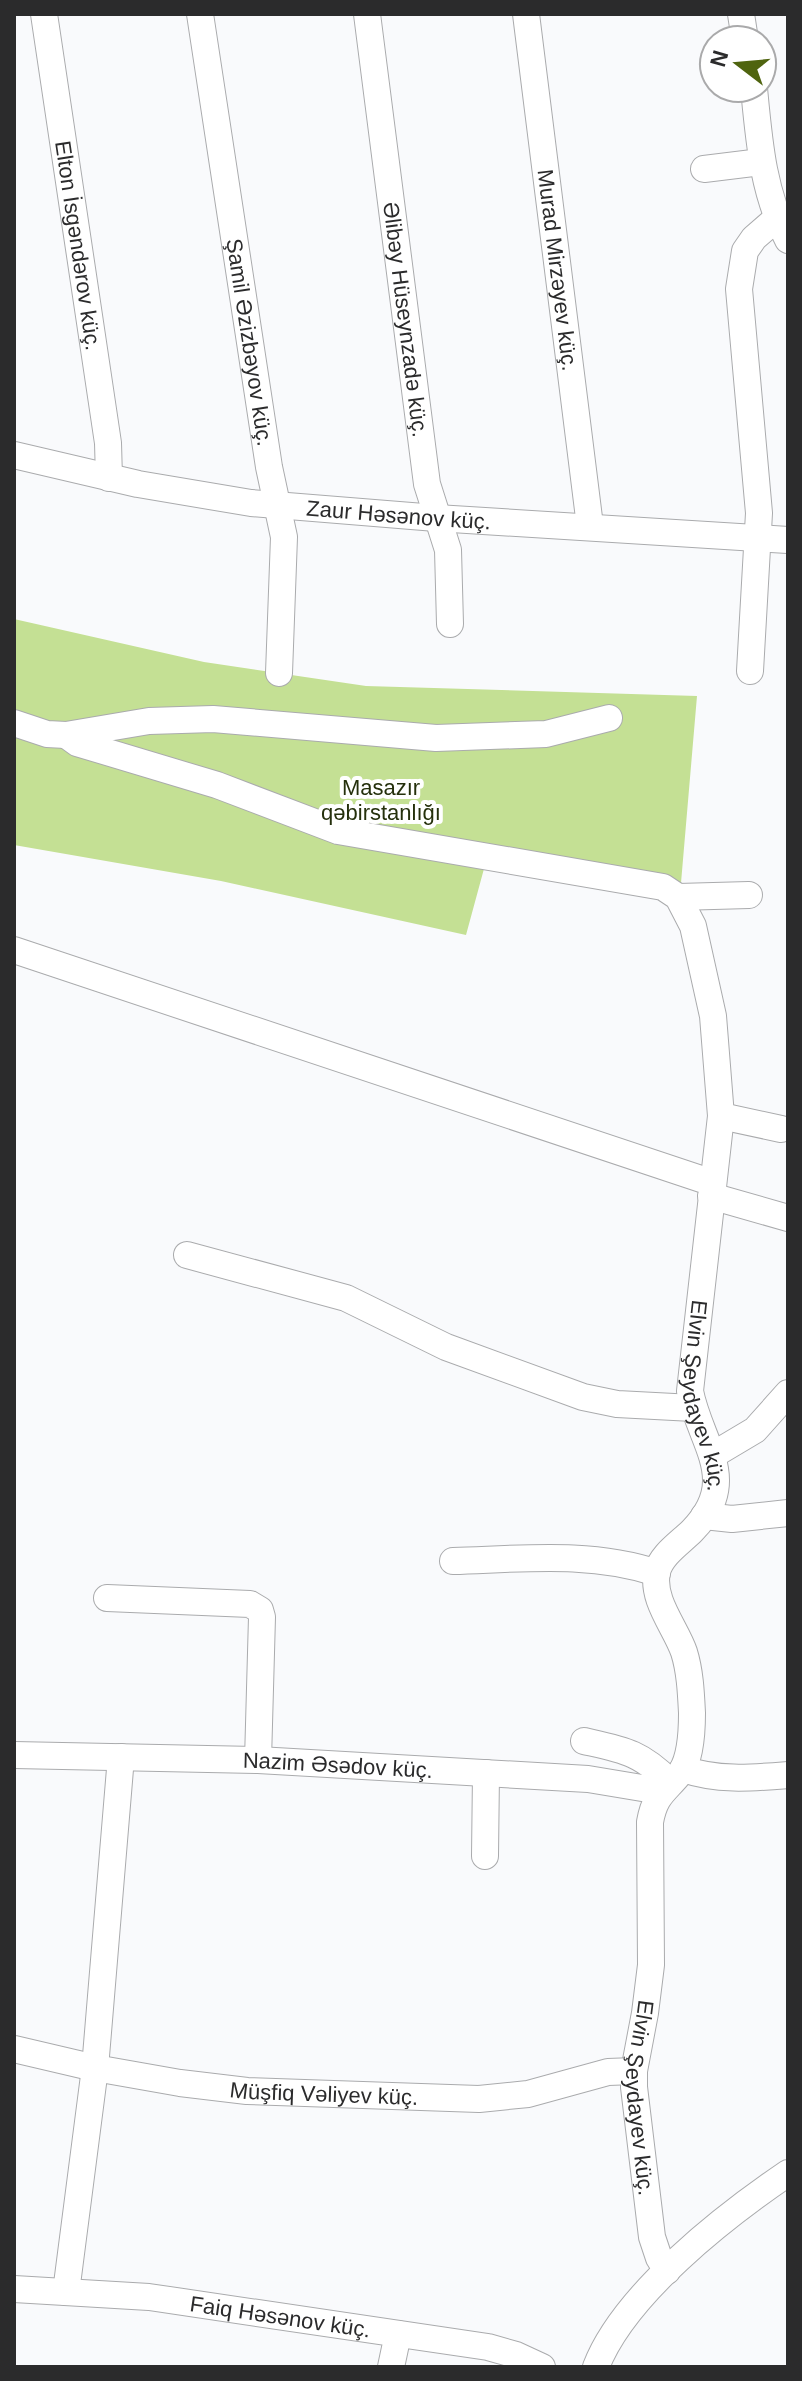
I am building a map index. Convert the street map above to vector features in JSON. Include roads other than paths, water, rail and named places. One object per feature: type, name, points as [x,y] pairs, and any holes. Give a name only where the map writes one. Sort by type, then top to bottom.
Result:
[{"type":"street","name":"Elton İsgəndərov küç.","points":[[44,14],[108,443],[109,478]]},
{"type":"street","name":"Şamil Əzizbəyov küç.","points":[[200,14],[269,467],[284,537],[279,673]]},
{"type":"street","name":"Əlibəy Hüseynzadə küç.","points":[[367,14],[427,484],[448,550],[450,624]]},
{"type":"street","name":"Murad Mirzəyev küç.","points":[[526,14],[590,526]]},
{"type":"street","points":[[750,671],[758,495],[739,289],[745,251],[754,238],[782,230],[761,162],[756,104]]},
{"type":"street","points":[[704,169],[761,162]]},
{"type":"street","name":"Zaur Həsənov küç.","points":[[14,455],[175,492],[277,505],[788,540]]},
{"type":"street","points":[[14,723],[47,734],[66,735],[149,721],[213,719],[436,738],[546,734],[609,718]]},
{"type":"street","points":[[66,735],[77,743],[217,785],[338,831],[663,887],[683,905],[749,895]]},
{"type":"street","name":"Elvin Şeydayev küç.","points":[[667,2271],[652,2237],[634,2071],[651,1965],[650,1822],[653,1806],[671,1781],[690,1743],[690,1686],[683,1651],[662,1607],[657,1573],[662,1560],[704,1516],[717,1481],[713,1455],[693,1408],[690,1371],[721,1116],[713,1016],[683,905]]},
{"type":"street","points":[[14,950],[712,1189],[788,1218]]},
{"type":"street","points":[[721,1116],[781,1129]]},
{"type":"street","points":[[187,1255],[346,1298],[446,1347],[583,1397],[617,1404],[693,1408]]},
{"type":"street","points":[[713,1455],[755,1430],[788,1393]]},
{"type":"street","points":[[704,1516],[732,1519],[788,1513]]},
{"type":"street","points":[[453,1561],[573,1557],[620,1562],[657,1573]]},
{"type":"street","points":[[107,1598],[250,1604],[260,1610],[258,1760]]},
{"type":"street","points":[[584,1741],[630,1751],[671,1781]]},
{"type":"street","name":"Nazim Əsədov küç.","points":[[14,1755],[258,1760],[588,1779],[671,1781],[788,1775]]},
{"type":"street","points":[[66,2292],[95,2068],[121,1757]]},
{"type":"street","points":[[485,1856],[486,1773]]},
{"type":"street","name":"Müşfiq Vəliyev küç.","points":[[14,2049],[95,2068],[247,2091],[479,2099],[528,2094],[608,2072],[634,2071]]},
{"type":"street","points":[[596,2367],[611,2339],[667,2271],[712,2228],[788,2173]]},
{"type":"street","name":"Faiq Həsənov küç.","points":[[14,2289],[149,2297],[488,2347],[542,2367]]},
{"type":"street","points":[[391,2367],[398,2334]]},
{"type":"park label","name":"Masazır qəbirstanlığı","points":[[381,800]]}]
